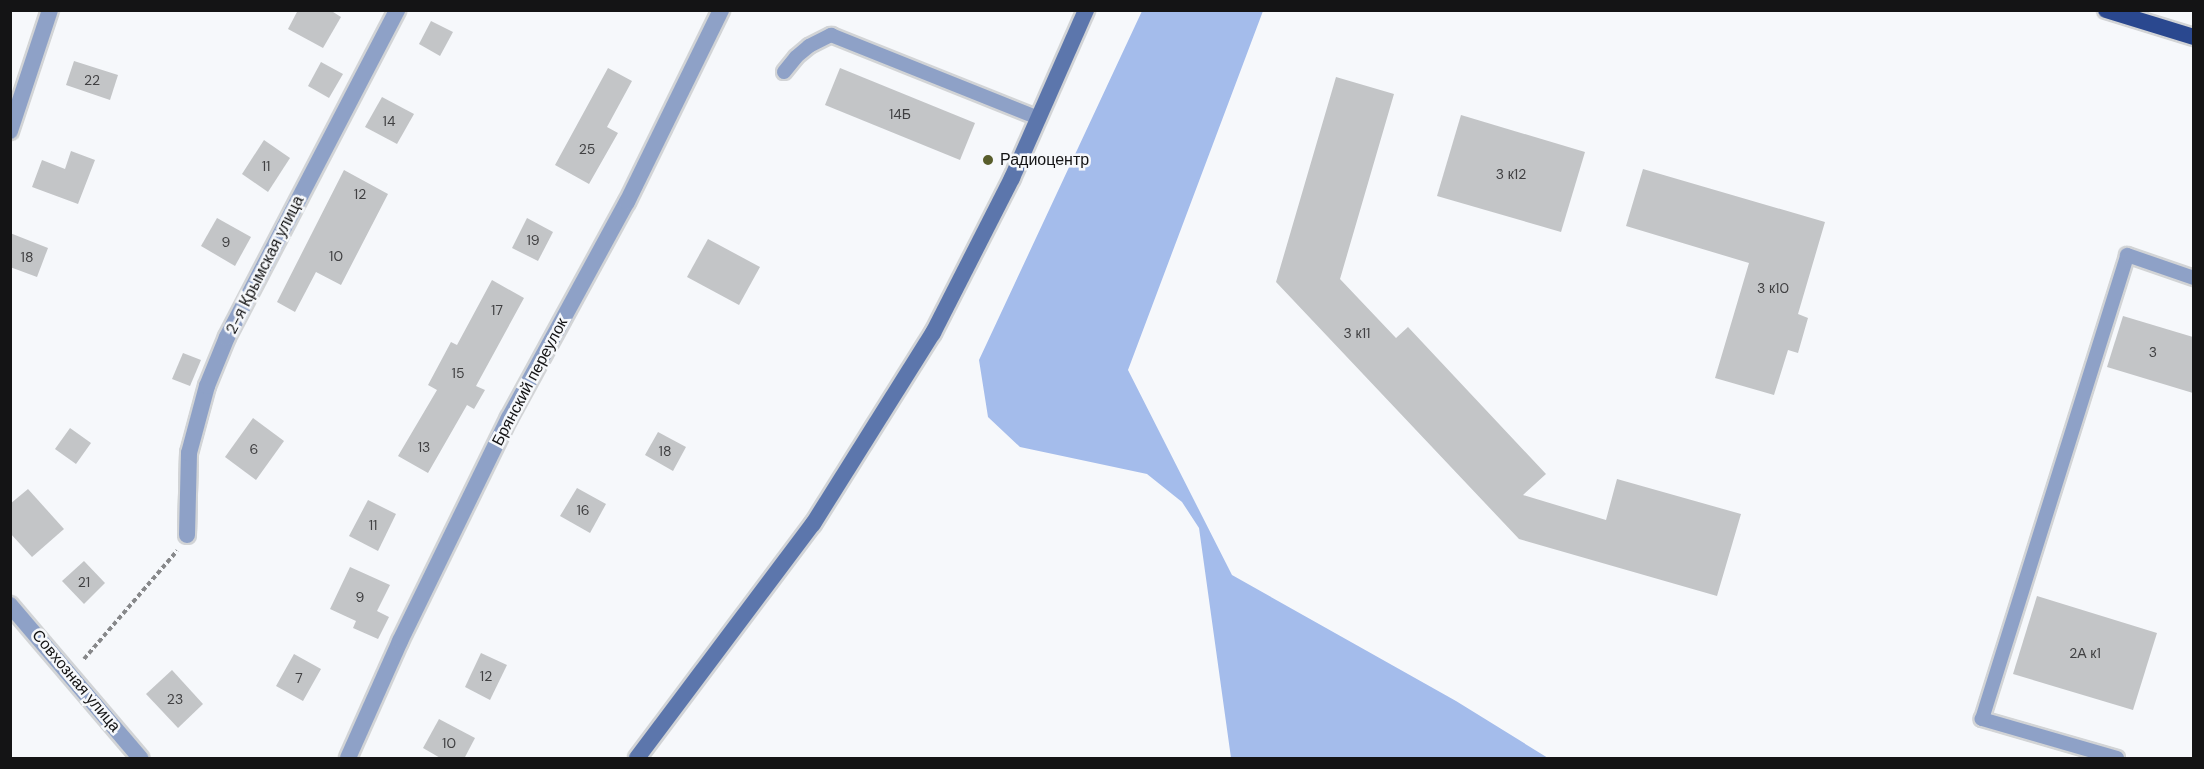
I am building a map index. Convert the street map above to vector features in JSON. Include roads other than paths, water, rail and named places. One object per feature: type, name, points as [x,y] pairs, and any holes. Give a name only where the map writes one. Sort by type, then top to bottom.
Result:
[{"type":"highway","points":[[2106,10],[2193,37]]},
{"type":"main road","points":[[637,759],[813,524],[927,343],[1012,178],[1086,10]]},
{"type":"street","points":[[10,131],[50,10]]},
{"type":"street","name":"2-я Крымская улица","points":[[187,536],[189,453],[211,376],[227,337],[397,10]]},
{"type":"street","name":"Брянский переулок","points":[[348,759],[400,641],[509,418],[627,202],[721,10]]},
{"type":"street","name":"Совхозная улица","points":[[10,605],[140,759]]},
{"type":"lane","points":[[784,72],[796,57],[810,46],[831,35],[1039,118]]},
{"type":"lane","points":[[2117,759],[1982,719],[2127,255],[2193,279]]},
{"type":"place","name":"Радиоцентр","points":[[988,160]]}]
